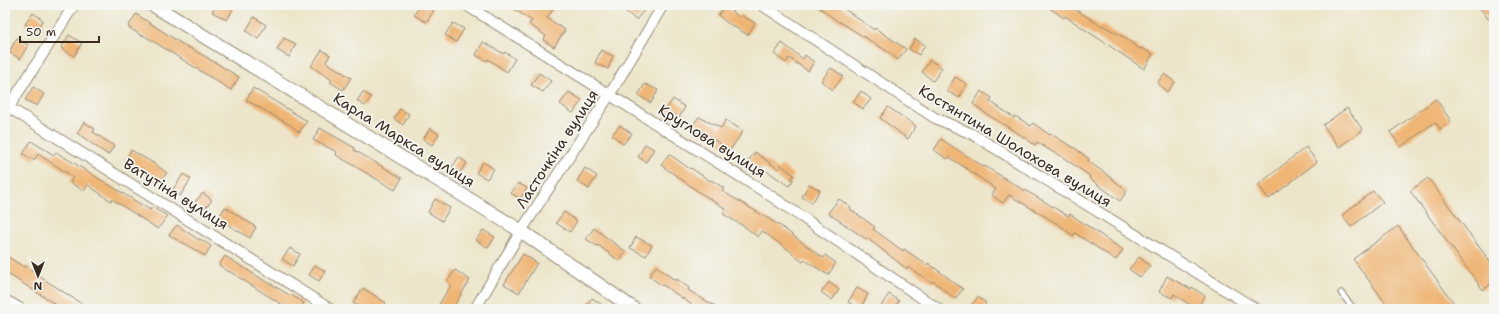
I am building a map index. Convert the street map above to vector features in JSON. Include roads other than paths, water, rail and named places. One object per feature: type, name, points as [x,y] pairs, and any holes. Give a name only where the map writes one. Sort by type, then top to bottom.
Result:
[{"type":"street","points":[[6,108],[74,5]]},
{"type":"street","name":"Карла Маркса вулиця","points":[[153,5],[521,231],[634,309]]},
{"type":"street","name":"Круглова вулиця","points":[[466,5],[768,194],[938,309]]},
{"type":"street","name":"Ласточкіна вулиця","points":[[475,309],[521,231],[610,94],[663,5]]},
{"type":"street","name":"Костянтина Шолохова вулиця","points":[[762,5],[935,118],[972,134],[1256,309]]},
{"type":"street","name":"Ватутіна вулиця","points":[[6,108],[330,309]]},
{"type":"street","points":[[5,300],[21,309]]},
{"type":"street","points":[[310,309],[315,300]]},
{"type":"lane","points":[[1341,293],[1354,309]]}]
